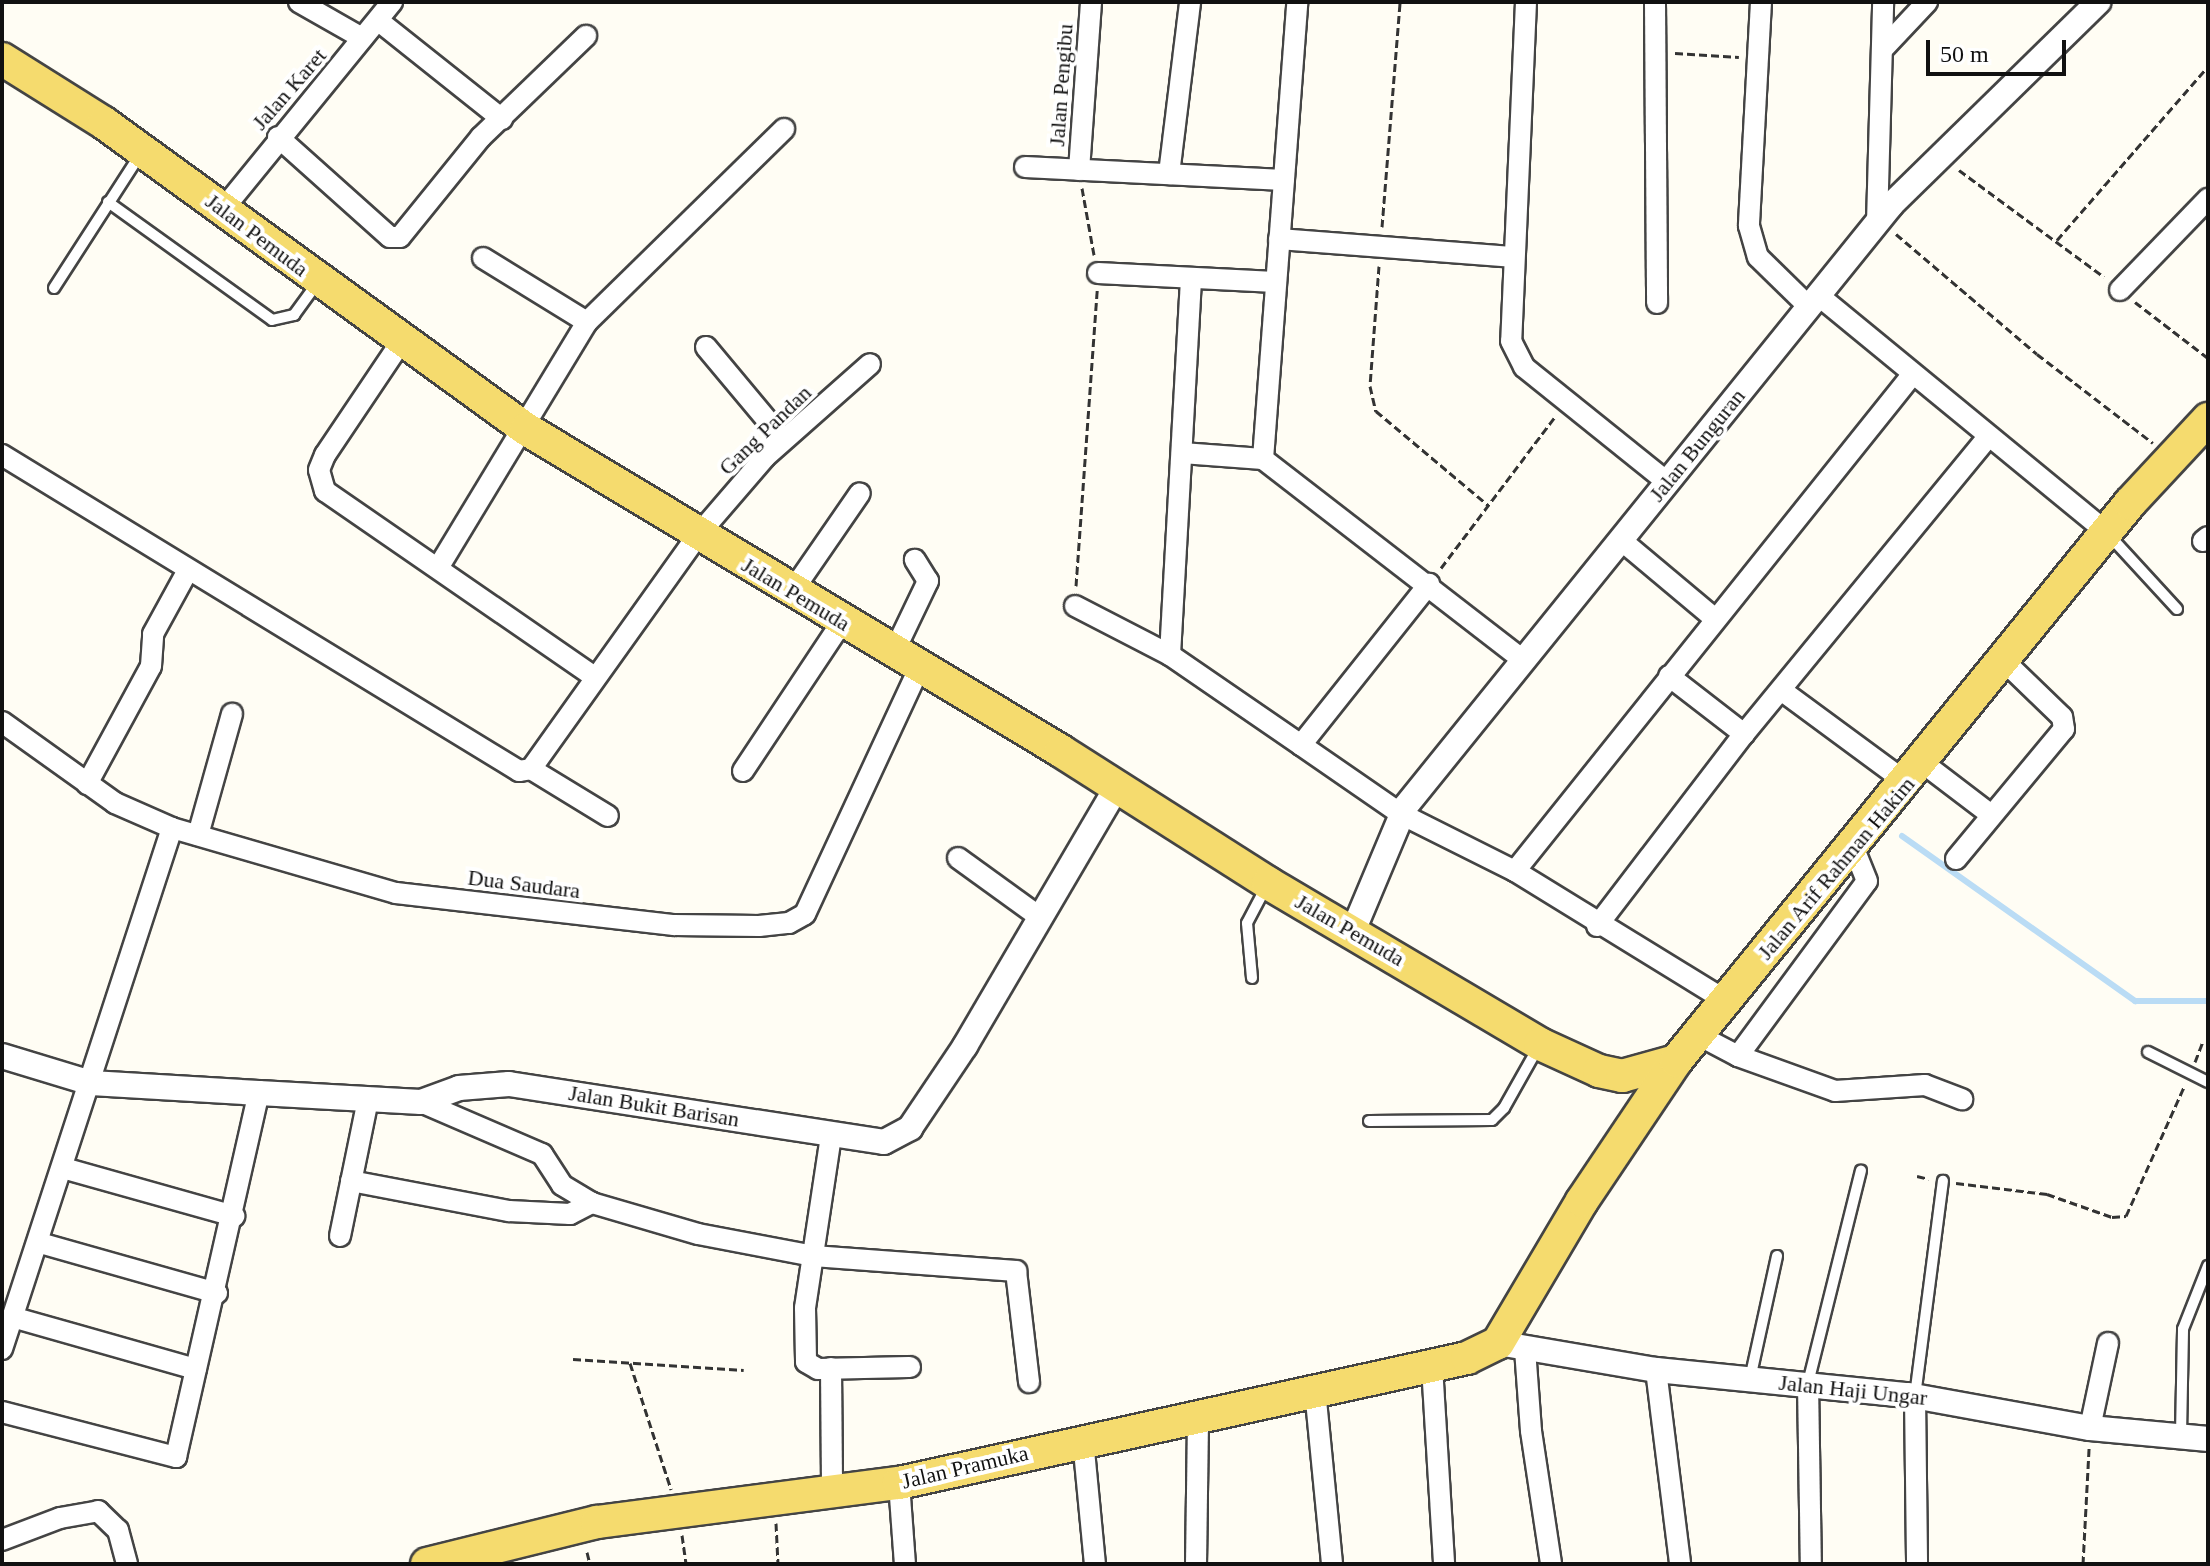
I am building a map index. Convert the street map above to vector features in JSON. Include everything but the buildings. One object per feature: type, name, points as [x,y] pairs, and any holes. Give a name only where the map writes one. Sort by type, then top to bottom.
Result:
[{"type":"main road","name":"Jalan Pemuda","points":[[2,59],[224,208],[319,282],[526,429],[791,593],[907,659],[1117,787],[1268,883],[1540,1044],[1622,1076]]},
{"type":"main road","name":"Jalan Arif Rahman Hakim","points":[[1512,1346],[1582,1201],[1676,1061],[1854,848],[2169,455],[2208,419]]},
{"type":"main road","points":[[1645,1108],[1622,1076],[1676,1061]]},
{"type":"main road","name":"Jalan Pramuka","points":[[443,1561],[581,1525],[775,1503],[899,1483],[1512,1346]]},
{"type":"street","points":[[299,2],[362,38]]},
{"type":"street","name":"Jalan Karet","points":[[224,208],[278,137],[325,89],[362,38],[380,22],[392,2]]},
{"type":"street","name":"Jalan Pengibu","points":[[1079,170],[1091,2]]},
{"type":"street","points":[[1169,174],[1190,2]]},
{"type":"street","points":[[1263,459],[1297,2]]},
{"type":"street","points":[[1526,2],[1511,257],[1511,341],[1524,367],[1667,482]]},
{"type":"street","points":[[1655,2],[1651,52],[1657,303]]},
{"type":"street","points":[[1761,2],[1749,226],[1758,257],[1912,375],[2107,532]]},
{"type":"street","points":[[1878,221],[1883,2]]},
{"type":"street","points":[[1882,50],[1927,2]]},
{"type":"street","name":"Jalan Bunguran","points":[[1353,931],[1401,814],[1523,660],[1878,221],[1938,155],[2098,2]]},
{"type":"street","points":[[380,22],[502,119]]},
{"type":"street","points":[[278,137],[390,237],[400,237],[502,119],[586,36]]},
{"type":"street","points":[[438,568],[526,429],[587,322],[784,129]]},
{"type":"street","points":[[1025,167],[1284,180]]},
{"type":"street","points":[[2120,290],[2208,199]]},
{"type":"street","points":[[1279,239],[1381,243],[1511,257]]},
{"type":"street","points":[[483,258],[587,322]]},
{"type":"street","points":[[1098,273],[1275,282]]},
{"type":"street","points":[[1170,655],[1191,280]]},
{"type":"street","points":[[401,342],[319,470],[325,491],[593,676]]},
{"type":"street","points":[[706,347],[783,439]]},
{"type":"street","name":"Gang Pandan","points":[[531,769],[593,676],[698,535],[783,439],[870,364]]},
{"type":"street","points":[[1515,871],[1714,618],[1912,375]]},
{"type":"street","points":[[1597,926],[1744,734],[1987,438]]},
{"type":"street","points":[[1182,453],[1263,459],[1429,584],[1523,660]]},
{"type":"street","points":[[2,455],[187,572],[519,771],[531,769],[608,816]]},
{"type":"street","points":[[791,593],[860,493]]},
{"type":"street","points":[[1621,540],[1714,618]]},
{"type":"street","name":"Dua Saudara","points":[[2,722],[115,803],[172,828],[396,893],[674,925],[789,923],[805,914],[907,659],[928,581],[915,560]]},
{"type":"street","points":[[87,784],[151,666],[153,634],[187,572]]},
{"type":"street","points":[[1301,745],[1429,584]]},
{"type":"street","points":[[1075,606],[1170,655],[1401,814],[1515,871],[1597,926],[1725,1000]]},
{"type":"street","points":[[743,771],[842,622]]},
{"type":"street","points":[[1956,859],[2065,724],[2004,661]]},
{"type":"street","points":[[1669,676],[1744,734]]},
{"type":"street","points":[[1781,690],[1915,773],[1990,814]]},
{"type":"street","points":[[198,835],[232,714]]},
{"type":"street","name":"Jalan Bukit Barisan","points":[[2,1056],[91,1083],[421,1102],[459,1088],[509,1084],[884,1142],[910,1128],[1041,918],[1117,787]]},
{"type":"street","points":[[2,1349],[40,1243],[172,828]]},
{"type":"street","points":[[1738,1056],[1867,881],[1854,848]]},
{"type":"street","points":[[958,858],[1041,918]]},
{"type":"street","points":[[1698,1035],[1738,1056],[1835,1091],[1925,1085],[1962,1099]]},
{"type":"street","points":[[2,1412],[176,1457],[217,1293],[259,1093]]},
{"type":"street","points":[[340,1236],[368,1099]]},
{"type":"street","points":[[421,1102],[542,1154],[562,1185],[592,1203],[698,1234],[813,1256],[1016,1271],[1029,1382]]},
{"type":"street","points":[[831,1136],[805,1308],[806,1362],[831,1368],[910,1367]]},
{"type":"street","points":[[63,1168],[234,1216]]},
{"type":"street","points":[[351,1181],[509,1211],[570,1214],[592,1203]]},
{"type":"street","points":[[40,1243],[217,1293]]},
{"type":"street","points":[[12,1317],[196,1369]]},
{"type":"street","points":[[2090,1428],[2108,1343]]},
{"type":"street","points":[[1512,1346],[1531,1431],[1551,1564]]},
{"type":"street","name":"Jalan Haji Ungar","points":[[1512,1346],[1656,1370],[1915,1396],[2090,1428],[2208,1439]]},
{"type":"street","points":[[1432,1366],[1444,1564]]},
{"type":"street","points":[[831,1368],[832,1493]]},
{"type":"street","points":[[1656,1370],[1680,1564]]},
{"type":"street","points":[[1808,1383],[1811,1564]]},
{"type":"street","points":[[1315,1390],[1332,1564]]},
{"type":"street","points":[[1915,1396],[1917,1564]]},
{"type":"street","points":[[1196,1564],[1198,1415]]},
{"type":"street","points":[[1083,1440],[1095,1564]]},
{"type":"street","points":[[899,1483],[905,1564]]},
{"type":"street","points":[[2,1540],[60,1518],[98,1511],[118,1530],[127,1564]]},
{"type":"lane","points":[[54,288],[142,151]]},
{"type":"lane","points":[[108,202],[272,320],[294,315],[319,282]]},
{"type":"lane","points":[[2107,532],[2177,609]]},
{"type":"lane","points":[[1252,978],[1247,923],[1268,883]]},
{"type":"lane","points":[[1369,1121],[1492,1120],[1504,1108],[1540,1044]]},
{"type":"lane","points":[[2148,1052],[2208,1082]]},
{"type":"lane","points":[[1808,1383],[1861,1170]]},
{"type":"lane","points":[[1915,1396],[1943,1181]]},
{"type":"lane","points":[[1750,1379],[1777,1256]]},
{"type":"lane","points":[[2181,1437],[2183,1329],[2208,1266]]},
{"type":"path","points":[[1400,2],[1370,386],[1376,411],[1488,505]]},
{"type":"path","points":[[1651,52],[1758,58]]},
{"type":"path","points":[[2057,240],[2208,66]]},
{"type":"path","points":[[1938,155],[2057,240],[2208,358]]},
{"type":"path","points":[[1075,606],[1098,273],[1079,170]]},
{"type":"path","points":[[1878,221],[2037,354],[2169,455]]},
{"type":"path","points":[[1429,584],[1567,402]]},
{"type":"path","points":[[1917,1176],[2047,1194],[2112,1217],[2126,1216],[2203,1041]]},
{"type":"path","points":[[573,1359],[744,1370]]},
{"type":"path","points":[[630,1363],[678,1513],[686,1564]]},
{"type":"path","points":[[2083,1564],[2090,1428]]},
{"type":"path","points":[[775,1503],[778,1564]]},
{"type":"waterway","points":[[1902,836],[2135,1001],[2208,1001]]}]
